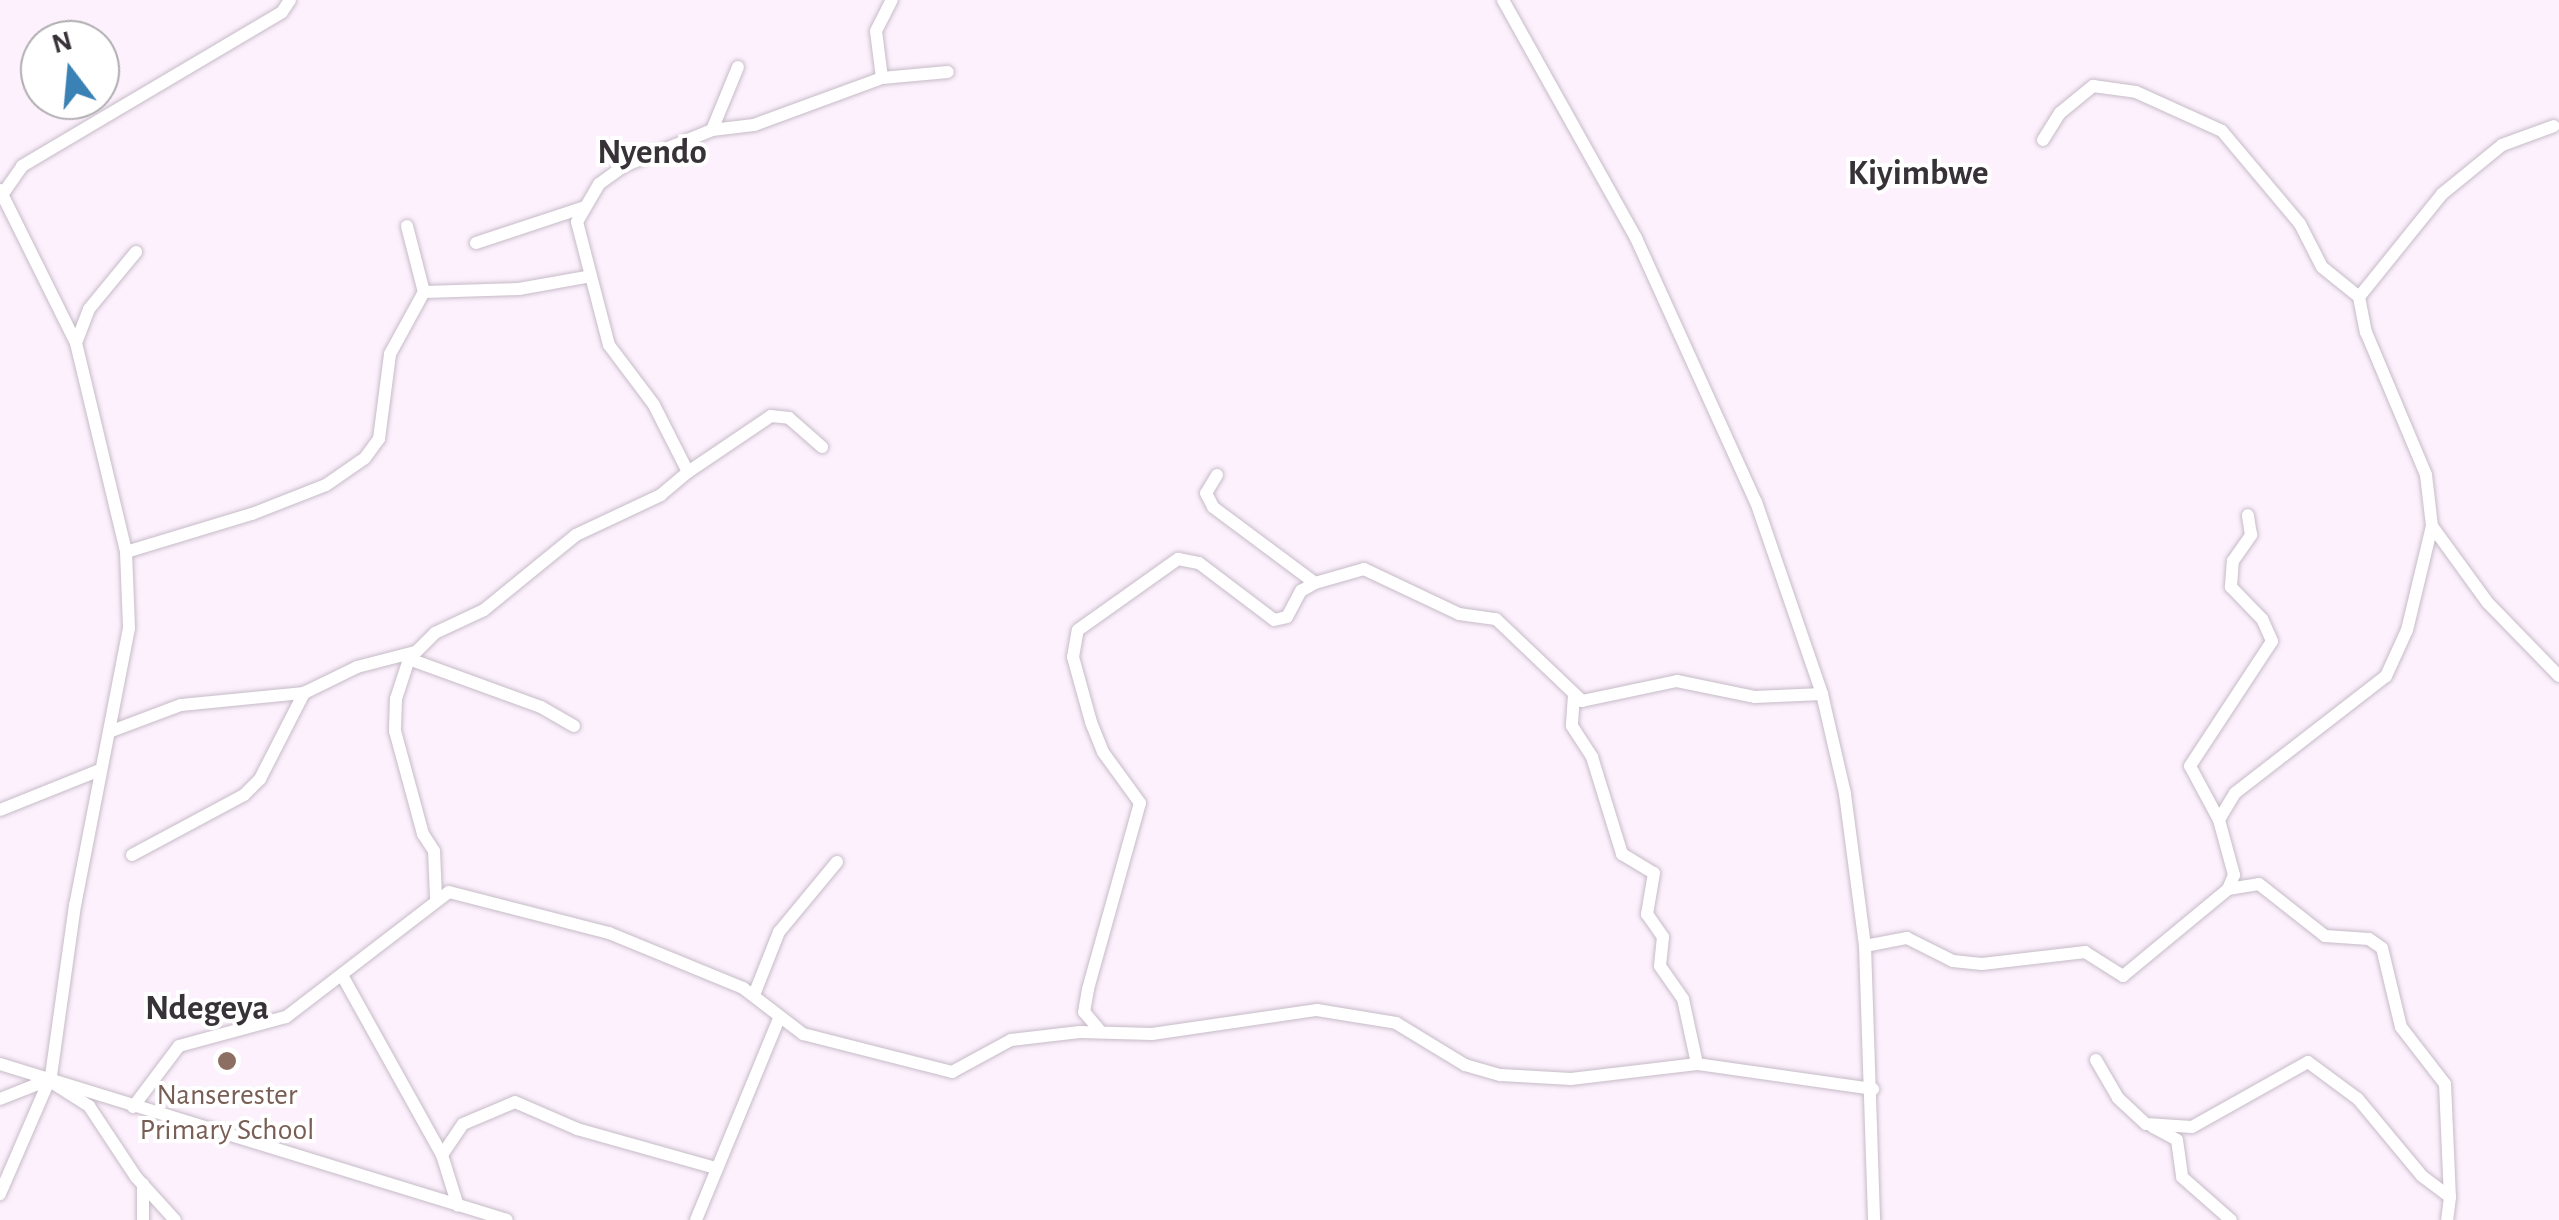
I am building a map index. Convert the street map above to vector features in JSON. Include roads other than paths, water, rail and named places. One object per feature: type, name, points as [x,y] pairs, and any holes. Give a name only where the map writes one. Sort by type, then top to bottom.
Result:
[{"type":"street","points":[[0,1194],[50,1078],[100,770],[129,628],[126,552],[76,343],[1,192],[22,166],[282,12],[290,0]]},
{"type":"street","points":[[882,78],[876,31],[892,0]]},
{"type":"street","points":[[1503,0],[1636,238],[1756,502],[1822,694],[1845,794],[1865,946],[1873,1088],[1874,1220]]},
{"type":"street","points":[[712,130],[738,68]]},
{"type":"street","points":[[688,472],[654,405],[609,346],[577,228],[584,207],[610,173],[712,130],[754,126],[882,78],[948,72]]},
{"type":"street","points":[[2043,140],[2060,113],[2093,86],[2136,92],[2222,130],[2300,224],[2322,268],[2359,297],[2366,332],[2426,476],[2432,526],[2407,630],[2386,676],[2236,792],[2219,820]]},
{"type":"street","points":[[2359,297],[2442,194],[2502,145],[2554,126]]},
{"type":"street","points":[[476,243],[584,207]]},
{"type":"street","points":[[126,552],[252,514],[326,484],[365,458],[379,439],[390,354],[424,292],[407,226]]},
{"type":"street","points":[[76,343],[89,309],[136,252]]},
{"type":"street","points":[[424,292],[519,289],[591,276]]},
{"type":"street","points":[[436,897],[434,850],[423,834],[394,730],[396,699],[412,655],[436,633],[484,610],[576,535],[660,494],[771,416],[789,418],[822,446]]},
{"type":"street","points":[[1217,475],[1206,493],[1213,507],[1316,584]]},
{"type":"street","points":[[1865,946],[1907,938],[1954,961],[1982,964],[2094,954],[2123,976],[2228,889],[2234,875],[2219,820],[2190,766],[2272,640],[2262,618],[2231,588],[2232,561],[2252,535],[2248,515]]},
{"type":"street","points":[[2432,526],[2488,603],[2559,676]]},
{"type":"street","points":[[1101,1032],[1084,1012],[1140,803],[1103,752],[1072,657],[1078,630],[1178,559],[1199,563],[1274,620],[1287,617],[1302,591],[1356,567],[1459,614],[1496,618],[1574,695],[1588,702],[1678,681],[1755,698],[1822,694]]},
{"type":"street","points":[[108,732],[181,705],[304,693],[357,667],[412,655],[541,707],[574,726]]},
{"type":"street","points":[[132,855],[244,794],[260,779],[304,693]]},
{"type":"street","points":[[1574,695],[1572,726],[1596,766],[1622,854],[1654,872],[1648,914],[1663,937],[1660,966],[1683,998],[1697,1064]]},
{"type":"street","points":[[0,810],[100,770]]},
{"type":"street","points":[[754,995],[779,932],[837,862]]},
{"type":"street","points":[[2228,889],[2259,884],[2325,936],[2369,939],[2382,948],[2401,1027],[2445,1084],[2448,1220]]},
{"type":"street","points":[[133,1106],[187,1041],[286,1017],[343,977],[436,897],[464,894],[559,917],[754,995],[779,1020],[803,1034],[952,1072],[1011,1040],[1101,1032],[1171,1032],[1317,1010],[1396,1024],[1464,1065],[1501,1075],[1571,1079],[1697,1064],[1873,1088]]},
{"type":"street","points":[[343,977],[442,1154],[458,1206]]},
{"type":"street","points":[[696,1220],[779,1020]]},
{"type":"street","points":[[2096,1060],[2118,1098],[2146,1124],[2176,1140],[2182,1177],[2231,1220]]},
{"type":"street","points":[[2146,1124],[2192,1127],[2308,1062],[2358,1099],[2422,1176],[2450,1196]]},
{"type":"street","points":[[0,1064],[507,1220]]},
{"type":"street","points":[[0,1100],[50,1078]]},
{"type":"street","points":[[50,1078],[90,1106],[142,1184],[175,1220]]},
{"type":"street","points":[[442,1154],[463,1124],[515,1102],[577,1129],[716,1168]]},
{"type":"street","points":[[142,1184],[143,1220]]},
{"type":"place","name":"Nanserester Primary School","points":[[227,1061]]},
{"type":"district","name":"Nyendo","points":[[652,153]]},
{"type":"district","name":"Kiyimbwe","points":[[1918,174]]},
{"type":"district","name":"Ndegeya","points":[[207,1009]]}]
